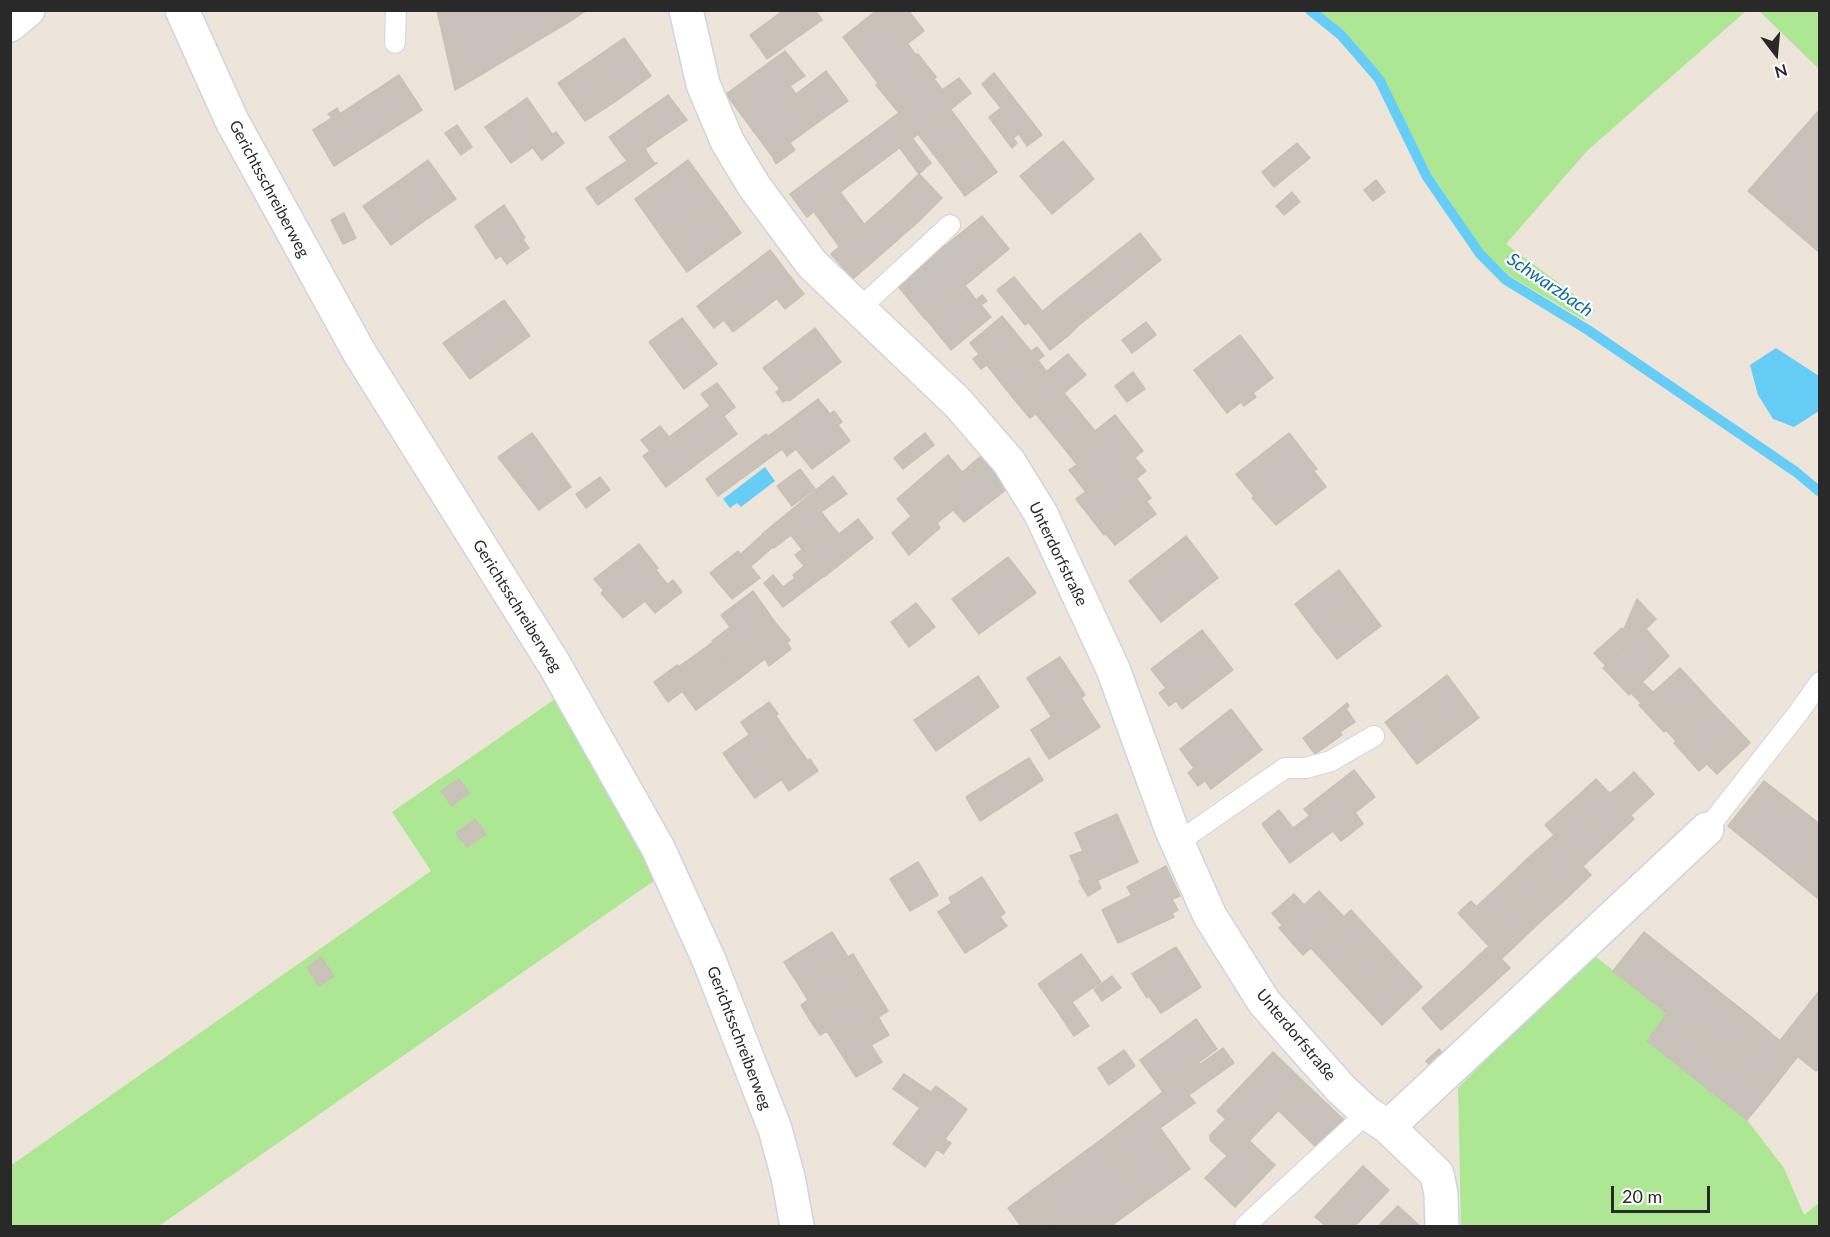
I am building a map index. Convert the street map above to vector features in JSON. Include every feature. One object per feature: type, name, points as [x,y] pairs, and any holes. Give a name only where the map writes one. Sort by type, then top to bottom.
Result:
[{"type":"street","points":[[10,25],[28,10]]},
{"type":"street","name":"Gerichtsschreiberweg","points":[[182,10],[232,121],[359,352],[554,664],[658,848],[709,960],[775,1129],[788,1177],[797,1227]]},
{"type":"street","name":"Unterdorfstraße","points":[[686,10],[703,84],[727,141],[754,186],[812,264],[958,404],[1009,462],[1041,514],[1113,669],[1177,843],[1210,916],[1264,1002],[1341,1089],[1437,1174],[1442,1194],[1442,1227]]},
{"type":"street","points":[[1377,1120],[1707,829]]},
{"type":"lane","points":[[395,43],[396,10]]},
{"type":"lane","points":[[859,309],[950,225]]},
{"type":"lane","points":[[1707,829],[1820,682]]},
{"type":"lane","points":[[1177,843],[1286,768],[1306,768],[1331,761],[1374,736]]},
{"type":"lane","points":[[1245,1227],[1377,1120]]},
{"type":"green space","points":[[1316,11],[1746,11],[1587,151],[1506,244],[1595,310],[1584,320],[1510,276],[1485,253],[1432,175],[1383,80],[1347,37]]},
{"type":"green space","points":[[1759,11],[1819,11],[1819,69]]},
{"type":"green space","points":[[558,697],[658,878],[159,1226],[11,1226],[10,1166],[431,871],[392,812]]},
{"type":"green space","points":[[1591,953],[1667,1013],[1647,1041],[1747,1120],[1784,1168],[1804,1215],[1819,1203],[1819,1226],[1461,1226],[1458,1088]]},
{"type":"water","points":[[1776,348],[1819,376],[1819,411],[1794,427],[1773,419],[1758,395],[1750,365]]},
{"type":"water","points":[[765,467],[775,481],[741,507],[737,503],[730,508],[723,499]]},
{"type":"building","points":[[437,10],[560,10],[567,23],[455,90]]},
{"type":"building","points":[[560,10],[587,10],[567,23]]},
{"type":"building","points":[[784,10],[813,10],[777,37],[772,37],[759,47],[750,35]]},
{"type":"building","points":[[813,10],[822,20],[767,59],[759,47],[772,37],[777,37]]},
{"type":"building","points":[[877,10],[882,10],[916,55],[918,54],[955,106],[917,135],[876,85],[878,83],[843,37]]},
{"type":"building","points":[[882,10],[908,10],[924,31],[907,44]]},
{"type":"building","points":[[624,38],[651,76],[619,99],[592,60]]},
{"type":"building","points":[[785,51],[805,76],[790,86],[817,123],[772,156],[726,94]]},
{"type":"building","points":[[592,60],[619,99],[585,121],[558,83]]},
{"type":"building","points":[[826,71],[848,101],[817,123],[796,94]]},
{"type":"building","points":[[994,73],[1042,135],[1027,146],[1019,134],[1013,138],[1017,143],[1012,148],[989,117],[1001,108],[982,84]]},
{"type":"building","points":[[399,75],[422,110],[334,166],[313,130],[332,118],[328,114],[337,108],[340,114]]},
{"type":"building","points":[[959,78],[971,93],[955,106],[942,90]]},
{"type":"building","points":[[668,95],[687,120],[627,161],[609,137]]},
{"type":"building","points":[[527,98],[552,134],[511,163],[485,127]]},
{"type":"building","points":[[1820,109],[1820,253],[1748,191]]},
{"type":"building","points":[[951,110],[974,141],[942,165],[918,134]]},
{"type":"building","points":[[900,112],[917,135],[855,181],[838,158]]},
{"type":"building","points":[[457,125],[472,147],[461,155],[445,133]]},
{"type":"building","points":[[556,132],[564,143],[542,160],[533,148]]},
{"type":"building","points":[[912,138],[931,163],[919,174],[900,148]]},
{"type":"building","points":[[974,141],[997,172],[965,196],[942,165]]},
{"type":"building","points":[[1063,141],[1094,179],[1052,214],[1020,176]]},
{"type":"building","points":[[790,143],[795,150],[776,164],[772,156]]},
{"type":"building","points":[[1297,143],[1310,158],[1274,187],[1262,172]]},
{"type":"building","points":[[646,148],[654,163],[657,163],[598,205],[586,188]]},
{"type":"building","points":[[838,158],[855,181],[807,217],[790,194]]},
{"type":"building","points":[[428,160],[456,199],[423,222],[396,183]]},
{"type":"building","points":[[688,160],[718,201],[664,240],[635,199]]},
{"type":"building","points":[[919,174],[942,198],[918,222],[894,198]]},
{"type":"building","points":[[1376,180],[1385,192],[1373,201],[1364,190]]},
{"type":"building","points":[[396,183],[423,222],[391,245],[363,206]]},
{"type":"building","points":[[840,192],[864,224],[839,246],[814,212]]},
{"type":"building","points":[[1292,192],[1300,202],[1284,215],[1276,206]]},
{"type":"building","points":[[894,198],[918,222],[853,279],[831,254]]},
{"type":"building","points":[[718,201],[741,233],[687,272],[664,240]]},
{"type":"building","points":[[504,205],[525,238],[496,259],[475,226]]},
{"type":"building","points":[[344,213],[356,238],[343,244],[331,220]]},
{"type":"building","points":[[982,216],[1009,249],[925,319],[898,286],[934,256],[932,253],[943,244],[945,246]]},
{"type":"building","points":[[1140,233],[1161,260],[1079,325],[1057,299]]},
{"type":"building","points":[[523,240],[529,248],[507,264],[501,256]]},
{"type":"building","points":[[770,250],[796,284],[733,332],[724,320],[714,328],[697,306]]},
{"type":"building","points":[[1014,277],[1042,311],[1025,325],[997,290]]},
{"type":"building","points":[[796,284],[804,294],[785,309],[777,299]]},
{"type":"building","points":[[966,287],[976,300],[982,295],[987,301],[981,305],[991,317],[951,350],[926,319]]},
{"type":"building","points":[[1057,299],[1079,325],[1068,336],[1055,320],[1038,334],[1029,323]]},
{"type":"building","points":[[504,300],[530,336],[470,379],[443,343]]},
{"type":"building","points":[[1002,316],[1024,343],[990,369],[987,365],[981,369],[973,359],[979,354],[970,343]]},
{"type":"building","points":[[682,318],[717,364],[684,389],[649,342]]},
{"type":"building","points":[[1055,320],[1068,336],[1050,350],[1038,334]]},
{"type":"building","points":[[1146,322],[1156,335],[1132,353],[1122,340]]},
{"type":"building","points":[[815,328],[841,362],[789,401],[788,399],[783,402],[776,392],[780,389],[763,368]]},
{"type":"building","points":[[1240,335],[1273,378],[1253,393],[1256,397],[1244,406],[1241,402],[1227,413],[1194,370]]},
{"type":"building","points":[[1024,343],[1031,351],[1037,347],[1044,356],[1038,360],[1046,371],[1013,398],[990,369]]},
{"type":"building","points":[[1068,354],[1086,375],[1064,393],[1047,371]]},
{"type":"building","points":[[1046,371],[1064,393],[1030,418],[1013,398]]},
{"type":"building","points":[[1133,372],[1145,389],[1127,402],[1115,386]]},
{"type":"building","points":[[717,383],[735,407],[724,416],[714,403],[710,406],[701,394]]},
{"type":"building","points":[[1064,393],[1095,431],[1068,453],[1036,414]]},
{"type":"building","points":[[818,399],[830,414],[834,411],[842,422],[838,425],[850,441],[812,469],[796,449],[787,456],[782,449],[778,452],[767,437]]},
{"type":"building","points":[[714,403],[737,434],[666,487],[643,456],[650,451],[641,440],[660,426],[669,437]]},
{"type":"building","points":[[1115,415],[1143,451],[1126,465],[1151,498],[1104,535],[1076,499],[1093,486],[1068,453]]},
{"type":"building","points":[[532,433],[571,487],[539,510],[498,457]]},
{"type":"building","points":[[925,433],[934,445],[903,469],[894,458]]},
{"type":"building","points":[[1289,433],[1317,469],[1314,471],[1326,487],[1276,525],[1252,498],[1254,496],[1236,474]]},
{"type":"building","points":[[766,434],[778,452],[718,496],[706,479]]},
{"type":"building","points":[[948,455],[962,472],[911,516],[897,499]]},
{"type":"building","points":[[981,456],[1007,489],[964,522],[953,510],[937,523],[940,528],[934,533],[917,511]]},
{"type":"building","points":[[1135,458],[1146,471],[1136,479],[1126,465]]},
{"type":"building","points":[[1077,465],[1093,486],[1086,492],[1069,470]]},
{"type":"building","points":[[800,469],[815,489],[792,506],[777,486]]},
{"type":"building","points":[[833,476],[847,494],[821,512],[832,526],[802,549],[791,535],[774,548],[762,534]]},
{"type":"building","points":[[600,477],[610,490],[586,508],[576,494]]},
{"type":"building","points":[[1147,502],[1156,514],[1115,545],[1106,534]]},
{"type":"building","points":[[917,511],[934,533],[909,555],[892,533]]},
{"type":"building","points":[[858,519],[873,538],[824,577],[817,569],[811,574],[795,555],[832,526],[839,534]]},
{"type":"building","points":[[763,534],[773,547],[751,566],[741,554]]},
{"type":"building","points":[[1186,536],[1218,578],[1161,622],[1129,581]]},
{"type":"building","points":[[639,544],[658,568],[656,570],[667,584],[623,618],[601,593],[604,591],[594,579]]},
{"type":"building","points":[[738,551],[760,578],[732,599],[710,573]]},
{"type":"building","points":[[1008,557],[1036,593],[979,634],[952,599]]},
{"type":"building","points":[[804,566],[811,574],[817,569],[823,577],[783,607],[764,583],[773,575],[783,587],[795,578],[793,575]]},
{"type":"building","points":[[1339,570],[1360,598],[1316,632],[1295,604]]},
{"type":"building","points":[[673,580],[682,592],[655,613],[645,601]]},
{"type":"building","points":[[753,591],[775,622],[725,659],[712,641],[730,627],[721,615]]},
{"type":"building","points":[[1360,598],[1381,626],[1337,659],[1316,632]]},
{"type":"building","points":[[1637,599],[1656,619],[1646,629],[1669,656],[1629,695],[1603,668],[1633,640],[1624,629]]},
{"type":"building","points":[[916,603],[935,627],[909,647],[891,622]]},
{"type":"building","points":[[775,622],[790,640],[787,643],[791,649],[769,666],[765,659],[758,664],[744,645]]},
{"type":"building","points":[[1622,628],[1633,640],[1606,666],[1594,653]]},
{"type":"building","points":[[1202,630],[1233,670],[1182,709],[1176,701],[1169,706],[1159,693],[1166,688],[1151,669]]},
{"type":"building","points":[[713,642],[725,659],[704,675],[691,658]]},
{"type":"building","points":[[744,645],[758,664],[740,678],[726,659]]},
{"type":"building","points":[[1060,657],[1085,695],[1051,716],[1027,678]]},
{"type":"building","points":[[691,658],[704,675],[691,685],[678,667]]},
{"type":"building","points":[[726,659],[740,678],[696,710],[682,691]]},
{"type":"building","points":[[677,665],[691,685],[668,702],[654,682]]},
{"type":"building","points":[[1680,668],[1704,694],[1664,732],[1639,705]]},
{"type":"building","points":[[1447,675],[1479,718],[1448,741],[1416,699]]},
{"type":"building","points":[[978,676],[999,707],[936,751],[914,720]]},
{"type":"building","points":[[1642,682],[1653,692],[1641,703],[1631,693]]},
{"type":"building","points":[[1704,694],[1714,705],[1676,741],[1666,730]]},
{"type":"building","points":[[1081,698],[1100,727],[1049,759],[1031,730]]},
{"type":"building","points":[[1416,699],[1448,741],[1417,764],[1385,722]]},
{"type":"building","points":[[769,702],[778,714],[749,734],[741,722]]},
{"type":"building","points":[[1347,703],[1349,706],[1346,709],[1355,722],[1340,732],[1329,718]]},
{"type":"building","points":[[1714,705],[1741,733],[1699,771],[1674,743]]},
{"type":"building","points":[[1231,709],[1262,750],[1211,789],[1205,781],[1198,786],[1188,773],[1194,768],[1180,749]]},
{"type":"building","points":[[776,716],[791,738],[739,776],[723,753]]},
{"type":"building","points":[[1329,718],[1342,735],[1315,754],[1303,738]]},
{"type":"building","points":[[1741,733],[1750,743],[1717,774],[1707,764]]},
{"type":"building","points":[[791,738],[808,761],[755,798],[739,776]]},
{"type":"building","points":[[1029,758],[1043,780],[980,821],[966,797]]},
{"type":"building","points":[[810,759],[818,771],[789,791],[781,779]]},
{"type":"building","points":[[1354,770],[1375,797],[1356,812],[1341,792],[1309,815],[1304,809]]},
{"type":"building","points":[[1634,772],[1654,794],[1642,805],[1622,783]]},
{"type":"building","points":[[459,779],[469,793],[452,806],[441,791]]},
{"type":"building","points":[[1596,779],[1634,819],[1608,843],[1571,802]]},
{"type":"building","points":[[1764,781],[1820,824],[1820,900],[1728,826]]},
{"type":"building","points":[[1622,783],[1642,805],[1631,815],[1610,793]]},
{"type":"building","points":[[1341,792],[1363,824],[1341,841],[1333,831],[1290,863],[1262,824],[1279,810],[1293,828]]},
{"type":"building","points":[[1571,802],[1608,843],[1583,866],[1545,825]]},
{"type":"building","points":[[1117,814],[1138,862],[1096,881],[1075,833]]},
{"type":"building","points":[[475,819],[486,834],[467,847],[456,833]]},
{"type":"building","points":[[1554,835],[1591,875],[1566,899],[1528,858]]},
{"type":"building","points":[[1083,851],[1101,888],[1088,896],[1079,881],[1081,880],[1070,856]]},
{"type":"building","points":[[1528,858],[1566,899],[1540,922],[1503,882]]},
{"type":"building","points":[[918,862],[938,895],[910,911],[890,879]]},
{"type":"building","points":[[1166,866],[1180,896],[1172,899],[1178,910],[1172,913],[1174,917],[1118,943],[1102,910],[1132,895],[1127,887]]},
{"type":"building","points":[[982,877],[1005,913],[1000,917],[1007,926],[965,953],[938,912],[952,903],[949,898]]},
{"type":"building","points":[[1503,882],[1540,922],[1514,947],[1476,907]]},
{"type":"building","points":[[1319,891],[1344,917],[1303,955],[1279,928]]},
{"type":"building","points":[[1294,894],[1304,905],[1282,925],[1272,913]]},
{"type":"building","points":[[1471,901],[1514,947],[1501,959],[1458,913]]},
{"type":"building","points":[[1351,910],[1375,936],[1334,973],[1311,948]]},
{"type":"building","points":[[832,932],[848,957],[800,987],[784,962]]},
{"type":"building","points":[[1644,932],[1760,1024],[1729,1062],[1613,971]]},
{"type":"building","points":[[1375,936],[1398,961],[1358,999],[1334,973]]},
{"type":"building","points":[[1489,946],[1510,968],[1498,979],[1477,957]]},
{"type":"building","points":[[1176,947],[1201,987],[1161,1013],[1149,996],[1147,998],[1132,974]]},
{"type":"building","points":[[853,954],[870,982],[810,1020],[801,1005],[808,1000],[800,987]]},
{"type":"building","points":[[1081,954],[1101,982],[1058,1012],[1038,984]]},
{"type":"building","points":[[321,957],[334,976],[319,986],[307,968]]},
{"type":"building","points":[[1477,957],[1498,979],[1487,989],[1467,967]]},
{"type":"building","points":[[1398,961],[1422,987],[1382,1025],[1358,999]]},
{"type":"building","points":[[1467,967],[1487,989],[1476,999],[1456,977]]},
{"type":"building","points":[[1112,976],[1121,988],[1102,1001],[1094,989]]},
{"type":"building","points":[[1456,977],[1476,999],[1465,1009],[1445,987]]},
{"type":"building","points":[[870,982],[888,1011],[835,1044],[827,1031],[820,1035],[810,1020]]},
{"type":"building","points":[[1445,987],[1465,1009],[1454,1019],[1434,997]]},
{"type":"building","points":[[1820,990],[1820,1067],[1816,1071],[1779,1042]]},
{"type":"building","points":[[1434,997],[1454,1019],[1441,1030],[1422,1008]]},
{"type":"building","points":[[1072,1002],[1089,1026],[1074,1036],[1058,1012]]},
{"type":"building","points":[[1667,1013],[1769,1093],[1747,1120],[1647,1041]]},
{"type":"building","points":[[878,1017],[889,1035],[871,1045],[882,1062],[856,1077],[835,1044]]},
{"type":"building","points":[[1196,1019],[1217,1049],[1199,1062],[1200,1065],[1163,1092],[1140,1060]]},
{"type":"building","points":[[1760,1024],[1798,1056],[1769,1093],[1729,1062]]},
{"type":"building","points":[[1223,1048],[1234,1063],[1189,1095],[1178,1080]]},
{"type":"building","points":[[1439,1049],[1444,1055],[1431,1067],[1426,1061]]},
{"type":"building","points":[[1124,1050],[1135,1066],[1109,1085],[1098,1068]]},
{"type":"building","points":[[1273,1052],[1305,1083],[1249,1141],[1217,1111]]},
{"type":"building","points":[[904,1074],[931,1092],[936,1086],[967,1109],[945,1139],[951,1143],[943,1154],[937,1149],[925,1167],[893,1144],[920,1108],[893,1089]]},
{"type":"building","points":[[1178,1080],[1195,1103],[1160,1128],[1190,1169],[1147,1200],[1102,1139]]},
{"type":"building","points":[[1305,1083],[1345,1121],[1318,1149],[1279,1111]]},
{"type":"building","points":[[1226,1119],[1275,1165],[1235,1207],[1205,1178],[1227,1156],[1210,1140],[1210,1135]]},
{"type":"building","points":[[1102,1139],[1147,1200],[1111,1226],[1053,1226],[1028,1193]]},
{"type":"building","points":[[1363,1166],[1389,1190],[1355,1226],[1326,1226],[1315,1217]]},
{"type":"building","points":[[1028,1193],[1053,1226],[1021,1226],[1008,1208]]},
{"type":"building","points":[[1398,1206],[1420,1226],[1378,1226]]},
{"type":"waterway","name":"Schwarzbach","points":[[1310,10],[1341,35],[1379,79],[1427,177],[1480,254],[1506,280],[1588,330],[1796,472],[1820,492]]}]
